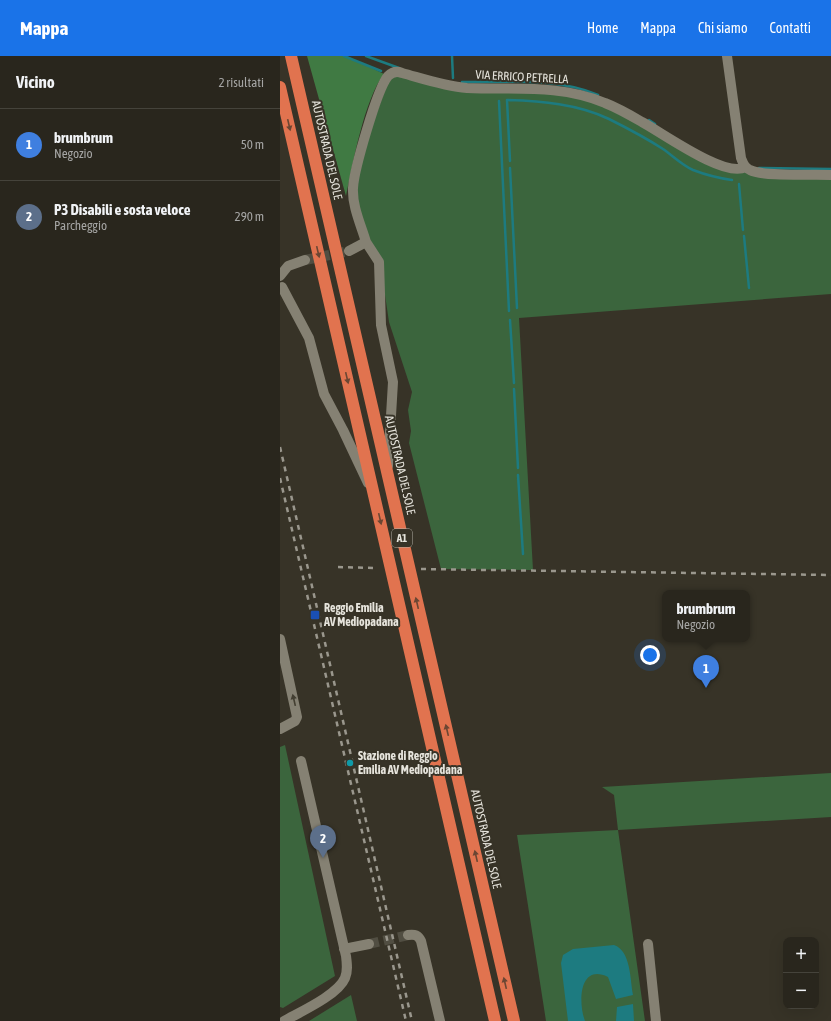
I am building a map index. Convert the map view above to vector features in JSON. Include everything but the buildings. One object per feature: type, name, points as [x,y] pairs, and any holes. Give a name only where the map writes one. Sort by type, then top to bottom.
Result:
[{"type":"highway","name":"AUTOSTRADA DEL SOLE","points":[[291,56],[514,1021]]},
{"type":"highway","name":"A1","points":[[280,87],[495,1021]]},
{"type":"street","points":[[726,56],[741,158],[745,168]]},
{"type":"street","name":"VIA ERRICO PETRELLA","points":[[366,242],[355,205],[354,180],[380,90],[388,77],[395,72],[440,84],[455,86],[546,89],[583,95],[629,114],[704,159],[739,170],[745,168],[755,172],[767,173],[831,175]]},
{"type":"street","points":[[349,251],[366,242],[379,262],[381,325],[393,382],[387,473]]},
{"type":"street","points":[[280,276],[283,270],[288,266],[305,260]]},
{"type":"street","points":[[281,286],[308,338],[324,394],[343,430],[375,498]]},
{"type":"street","points":[[280,639],[297,710],[297,717],[295,721],[280,729]]},
{"type":"street","points":[[284,1021],[324,998],[341,984],[347,972],[344,949],[301,761]]},
{"type":"street","points":[[408,935],[414,934],[418,936],[421,941],[440,1021]]},
{"type":"street","points":[[344,949],[369,944]]},
{"type":"street","points":[[648,944],[656,1021]]},
{"type":"green space","points":[[307,56],[347,56],[384,74],[377,85],[365,115],[346,196]]},
{"type":"green space","points":[[391,74],[424,80],[583,95],[726,167],[831,175],[831,294],[519,318],[533,570],[441,569],[409,443],[411,431],[408,410],[412,392],[389,322],[380,261],[372,249],[355,205],[355,173]]},
{"type":"green space","points":[[285,745],[335,976],[283,1008],[280,1007],[280,747]]},
{"type":"green space","points":[[831,773],[831,817],[618,830],[614,795],[602,787]]},
{"type":"green space","points":[[618,830],[645,1021],[546,1021],[517,835]]},
{"type":"green space","points":[[351,995],[357,1021],[309,1021]]},
{"type":"water","points":[[614,945],[620,948],[627,959],[633,995],[616,999],[608,977],[598,974],[591,975],[586,980],[583,987],[582,1005],[585,1021],[568,1021],[561,963],[563,955],[573,949]]},
{"type":"water","points":[[633,1004],[634,1021],[616,1021],[617,1007]]},
{"type":"waterway","points":[[344,56],[381,71]]},
{"type":"waterway","points":[[366,56],[399,68]]},
{"type":"waterway","points":[[452,56],[453,78]]},
{"type":"waterway","points":[[462,82],[548,83],[582,89],[598,95]]},
{"type":"waterway","points":[[510,161],[507,100],[533,101],[559,104],[597,114],[616,122],[650,141],[693,170],[732,180]]},
{"type":"waterway","points":[[499,101],[509,311]]},
{"type":"waterway","points":[[649,120],[655,124]]},
{"type":"waterway","points":[[510,168],[517,308]]},
{"type":"waterway","points":[[759,168],[831,169]]},
{"type":"waterway","points":[[739,184],[743,230]]},
{"type":"waterway","points":[[744,236],[749,288]]},
{"type":"waterway","points":[[510,320],[514,383]]},
{"type":"waterway","points":[[514,389],[518,468]]},
{"type":"waterway","points":[[518,475],[523,554]]},
{"type":"tunnel","points":[[305,260],[349,251]]},
{"type":"tunnel","points":[[369,944],[408,935]]},
{"type":"railway","points":[[280,447],[412,1021]]},
{"type":"railway","points":[[280,478],[406,1021]]},
{"type":"railway","points":[[338,567],[377,568]]},
{"type":"railway","points":[[421,569],[831,575]]},
{"type":"place","name":"Reggio Emilia AV Mediopadana","points":[[315,615]]},
{"type":"place","name":"brumbrum","points":[[706,688]]},
{"type":"place","name":"Stazione di Reggio Emilia AV Mediopadana","points":[[350,763]]},
{"type":"place","name":"P3 Disabili e sosta veloce","points":[[323,858]]}]
